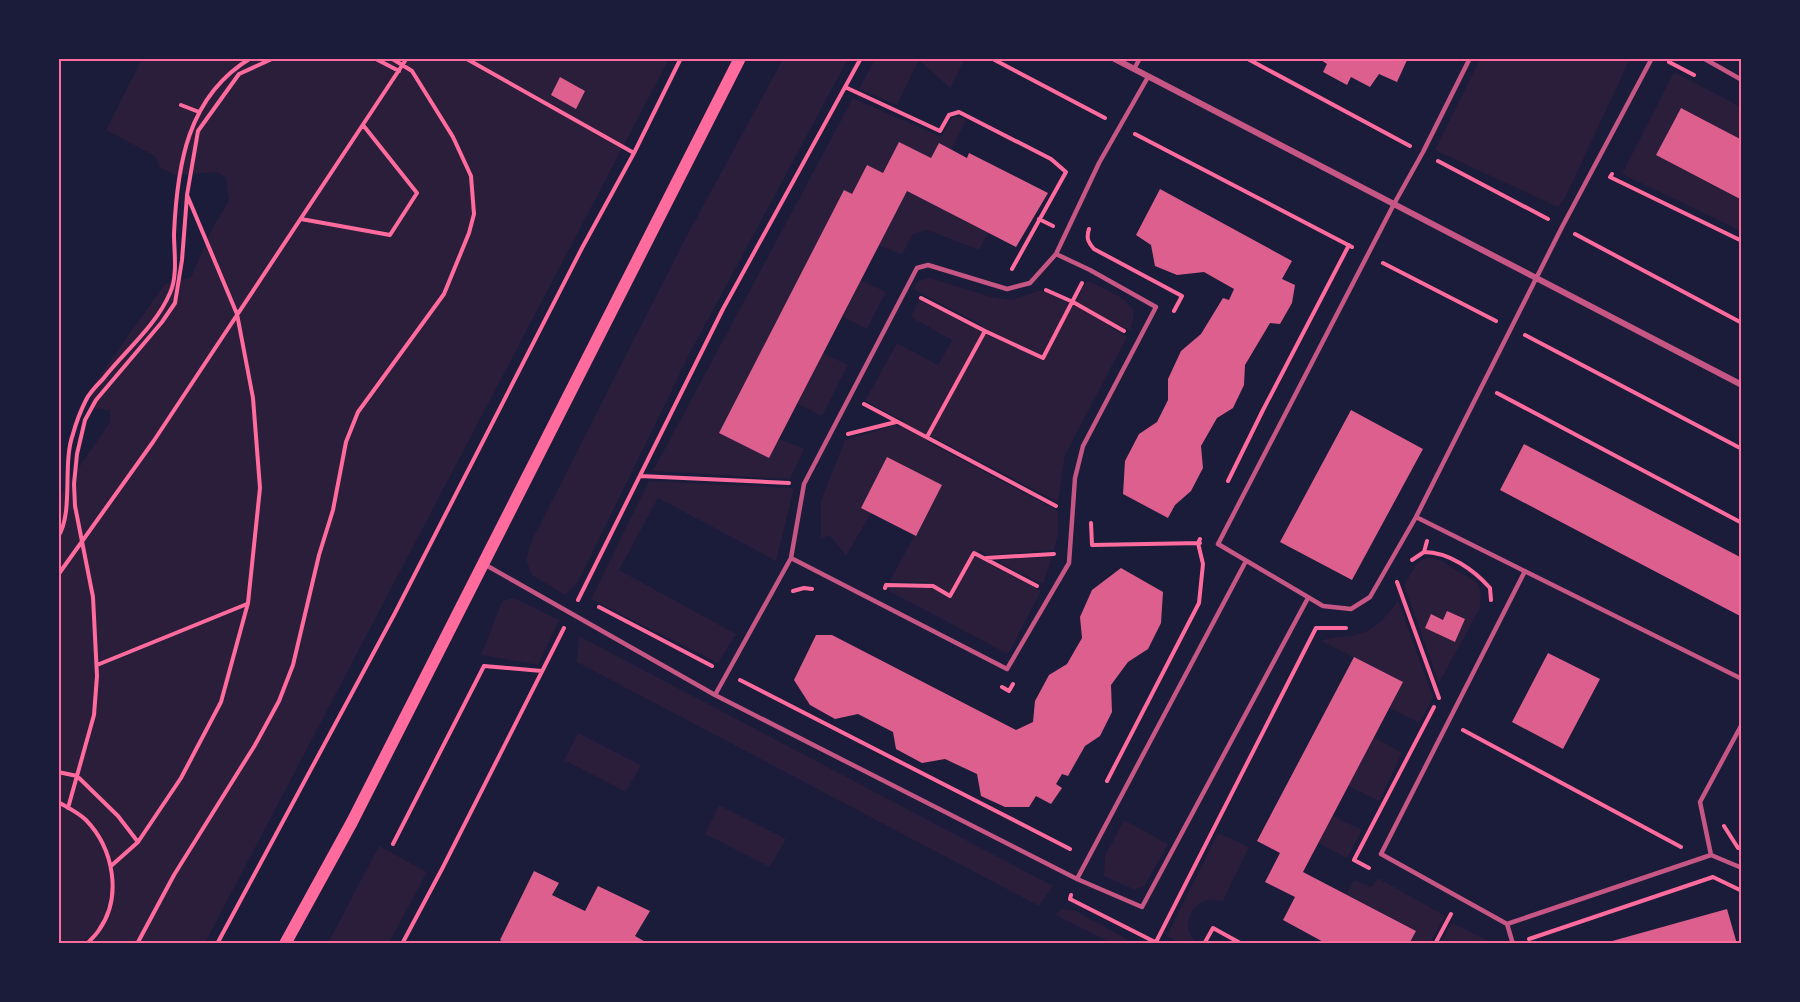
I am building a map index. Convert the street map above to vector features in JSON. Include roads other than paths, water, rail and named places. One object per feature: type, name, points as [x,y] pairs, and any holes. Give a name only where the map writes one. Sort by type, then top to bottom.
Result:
[{"type":"main road","points":[[285,944],[352,822],[740,58]]},
{"type":"street","points":[[1113,58],[1742,385]]},
{"type":"lane","points":[[1134,69],[1140,58]]},
{"type":"lane","points":[[1470,58],[1423,153],[1394,204],[1218,544],[1323,606],[1351,609],[1370,597],[1416,518],[1562,227],[1652,58]]},
{"type":"lane","points":[[1703,58],[1742,80]]},
{"type":"lane","points":[[715,695],[791,558],[804,484],[917,268],[928,265],[1007,290],[1030,283],[1056,254],[1099,163],[1148,77]]},
{"type":"lane","points":[[791,558],[1007,669],[1069,563],[1075,477],[1083,446],[1156,307],[1056,254]]},
{"type":"lane","points":[[1416,518],[1742,679]]},
{"type":"lane","points":[[1077,879],[1246,561]]},
{"type":"lane","points":[[483,563],[715,695],[1077,879],[1142,907],[1308,598]]},
{"type":"lane","points":[[1513,944],[1507,924],[1381,854],[1525,571]]},
{"type":"lane","points":[[1711,855],[1700,802],[1742,724]]},
{"type":"lane","points":[[1507,924],[1711,855],[1742,868]]}]
